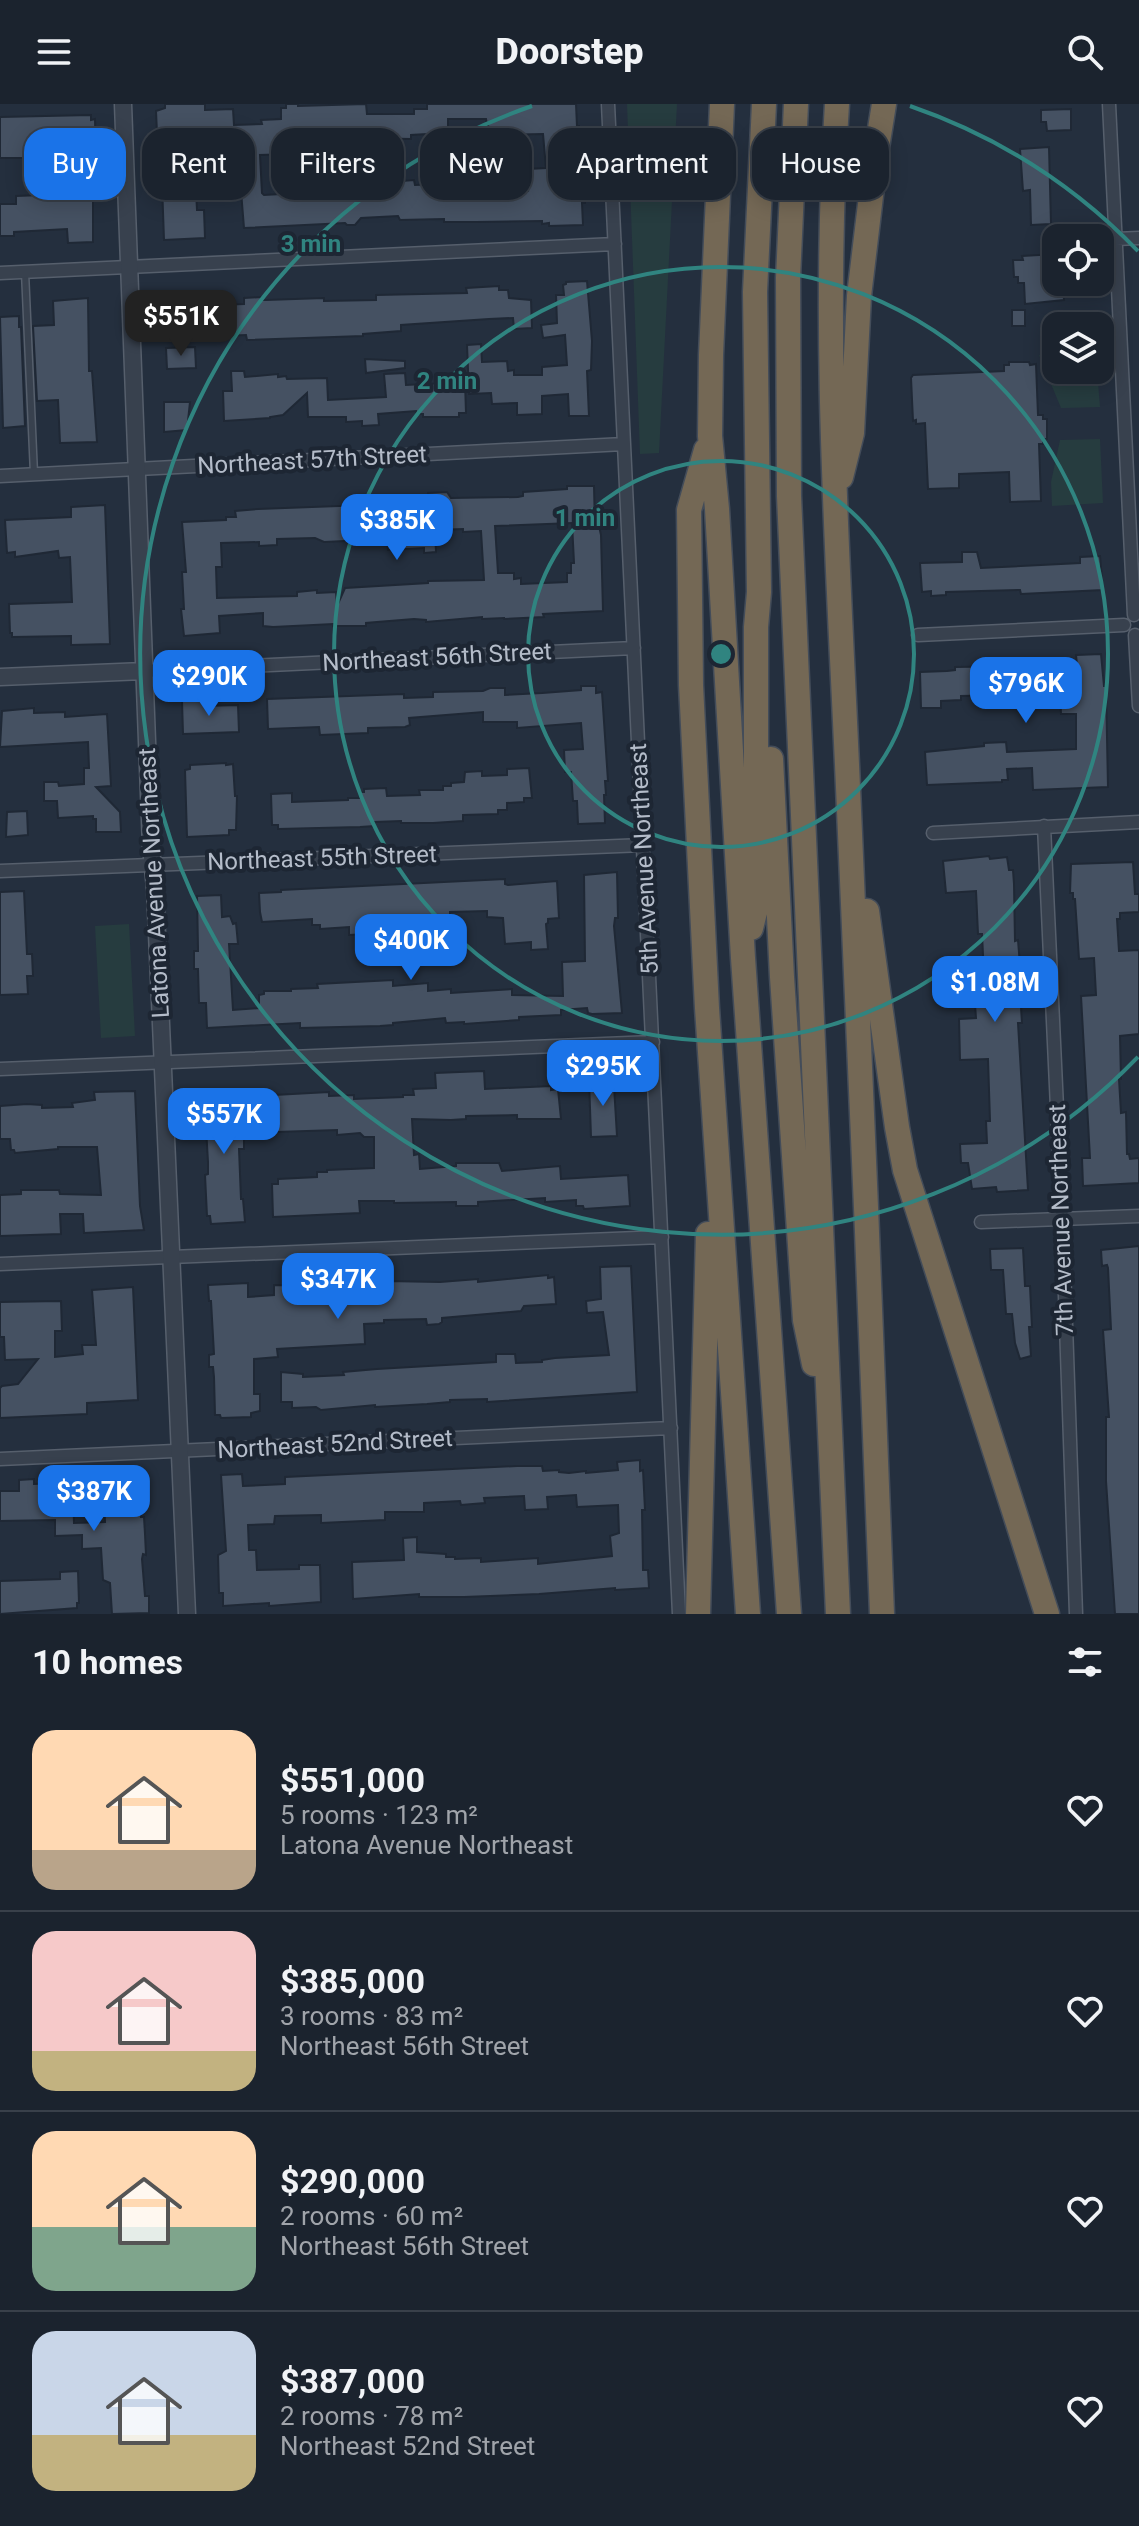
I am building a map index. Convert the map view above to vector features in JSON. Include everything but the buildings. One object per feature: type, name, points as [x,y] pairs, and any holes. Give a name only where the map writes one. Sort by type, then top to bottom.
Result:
[{"type":"highway","points":[[722,104],[710,436],[789,1614]]},
{"type":"highway","points":[[743,958],[756,908],[756,627],[759,592],[755,292],[764,104]]},
{"type":"highway","points":[[796,104],[788,278],[789,496],[838,1614]]},
{"type":"highway","points":[[837,104],[829,329],[834,507],[882,1614]]},
{"type":"highway","points":[[834,507],[852,433],[859,296],[884,104]]},
{"type":"highway","points":[[710,436],[689,510],[691,685],[707,1008],[748,1614]]},
{"type":"highway","points":[[759,592],[765,629],[782,977],[805,1320],[829,1437]]},
{"type":"highway","points":[[848,786],[905,1170],[1047,1614]]},
{"type":"highway","points":[[698,1614],[710,1179],[707,1008]]},
{"type":"street","name":"Latona Avenue Northeast","points":[[123,104],[152,865],[187,1614]]},
{"type":"street","name":"5th Avenue Northeast","points":[[608,104],[679,1614]]},
{"type":"street","points":[[1109,104],[1123,422],[1136,616],[1126,618],[1124,625],[1127,632],[1137,634],[1139,706]]},
{"type":"street","points":[[1116,239],[1139,238]]},
{"type":"street","points":[[0,273],[615,244]]},
{"type":"street","points":[[1123,422],[1139,422]]},
{"type":"street","name":"Northeast 57th Street","points":[[0,476],[624,444]]},
{"type":"street","points":[[918,635],[1124,625]]},
{"type":"street","name":"Northeast 56th Street","points":[[0,677],[634,648]]},
{"type":"street","points":[[933,833],[1139,822]]},
{"type":"street","name":"7th Avenue Northeast","points":[[1044,826],[1076,1614]]},
{"type":"street","name":"Northeast 55th Street","points":[[0,871],[644,845]]},
{"type":"street","points":[[0,1069],[653,1042]]},
{"type":"street","points":[[981,1222],[1139,1216]]},
{"type":"street","points":[[0,1264],[662,1237]]},
{"type":"street","name":"Northeast 52nd Street","points":[[0,1459],[671,1428]]},
{"type":"lane","points":[[25,272],[34,474]]},
{"type":"green space","points":[[627,104],[677,104],[676,128],[628,128]]},
{"type":"green space","points":[[631,200],[672,200],[659,453],[640,454]]},
{"type":"green space","points":[[1051,384],[1098,384],[1100,407],[1061,408]]},
{"type":"green space","points":[[1100,439],[1103,503],[1052,506],[1051,482],[1060,440]]},
{"type":"green space","points":[[129,924],[135,1036],[101,1038],[95,926]]}]
